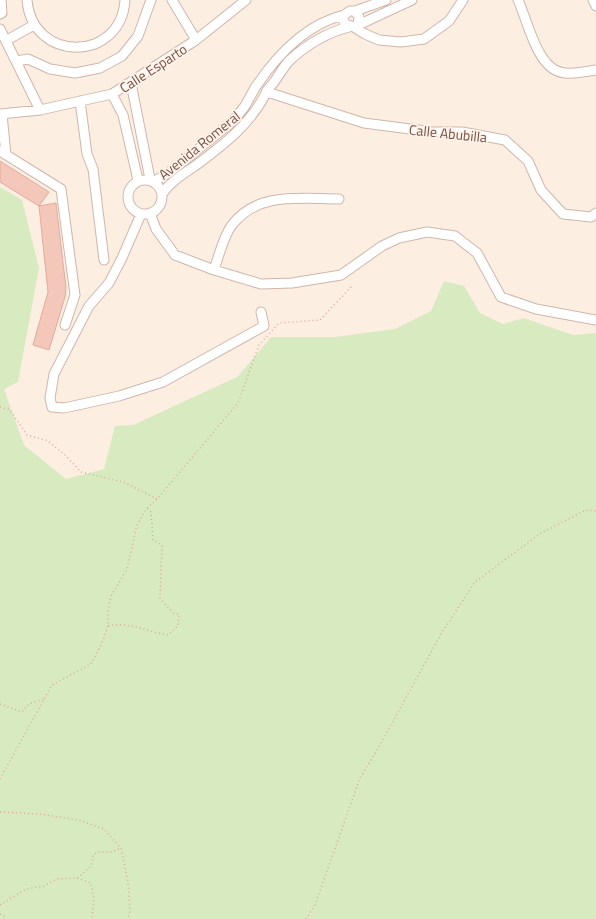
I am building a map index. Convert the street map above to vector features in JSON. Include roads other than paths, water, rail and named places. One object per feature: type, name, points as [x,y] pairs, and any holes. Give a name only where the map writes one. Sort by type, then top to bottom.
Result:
[{"type":"street","points":[[0,14],[2,13],[1,0]]},
{"type":"street","points":[[27,0],[28,10],[34,25],[45,38],[60,46],[76,48],[92,46],[106,38],[118,26],[124,10],[125,0]]},
{"type":"street","points":[[17,61],[28,59],[50,69],[75,73],[100,68],[122,56],[138,36],[151,0]]},
{"type":"street","points":[[172,0],[196,40]]},
{"type":"street","name":"Calle Esparto","points":[[1,114],[40,110],[112,94],[132,83],[196,40],[246,0]]},
{"type":"street","points":[[386,0],[355,11],[348,11],[344,15],[344,22],[354,26],[365,34],[380,40],[401,42],[424,39],[449,21],[463,0]]},
{"type":"street","name":"Avenida Romeral","points":[[162,194],[172,182],[225,144],[254,115],[267,92],[290,60],[335,30],[354,26],[412,0]]},
{"type":"street","points":[[518,0],[540,56],[552,67],[563,73],[596,70]]},
{"type":"street","points":[[592,0],[596,6]]},
{"type":"street","points":[[354,26],[360,17],[355,11]]},
{"type":"street","name":"Avenida Romeral","points":[[152,181],[170,172],[234,120],[282,53],[297,40],[329,20],[344,15]]},
{"type":"street","points":[[6,40],[34,25]]},
{"type":"street","points":[[0,29],[40,110]]},
{"type":"street","points":[[132,83],[152,181]]},
{"type":"street","name":"Calle Abubilla","points":[[257,86],[256,92],[259,95],[267,92],[364,123],[433,132],[462,132],[505,140],[528,161],[542,190],[563,214],[591,217],[596,213]]},
{"type":"street","points":[[112,94],[123,115],[138,180]]},
{"type":"street","points":[[80,101],[87,154],[93,169],[104,260]]},
{"type":"street","points":[[1,114],[3,153],[61,189],[75,295],[65,325]]},
{"type":"street","points":[[262,312],[264,326],[163,382],[112,398],[64,408],[52,407],[50,398],[54,374],[89,306],[112,277],[145,214],[160,205],[162,194],[160,188],[152,181],[138,180],[132,185],[127,196],[131,208],[145,214],[175,255],[214,270],[261,284],[292,283],[341,275],[382,246],[399,238],[426,232],[455,236],[477,253],[501,297],[536,309],[596,320]]},
{"type":"street","points":[[214,270],[231,226],[251,207],[282,198],[339,199]]}]
